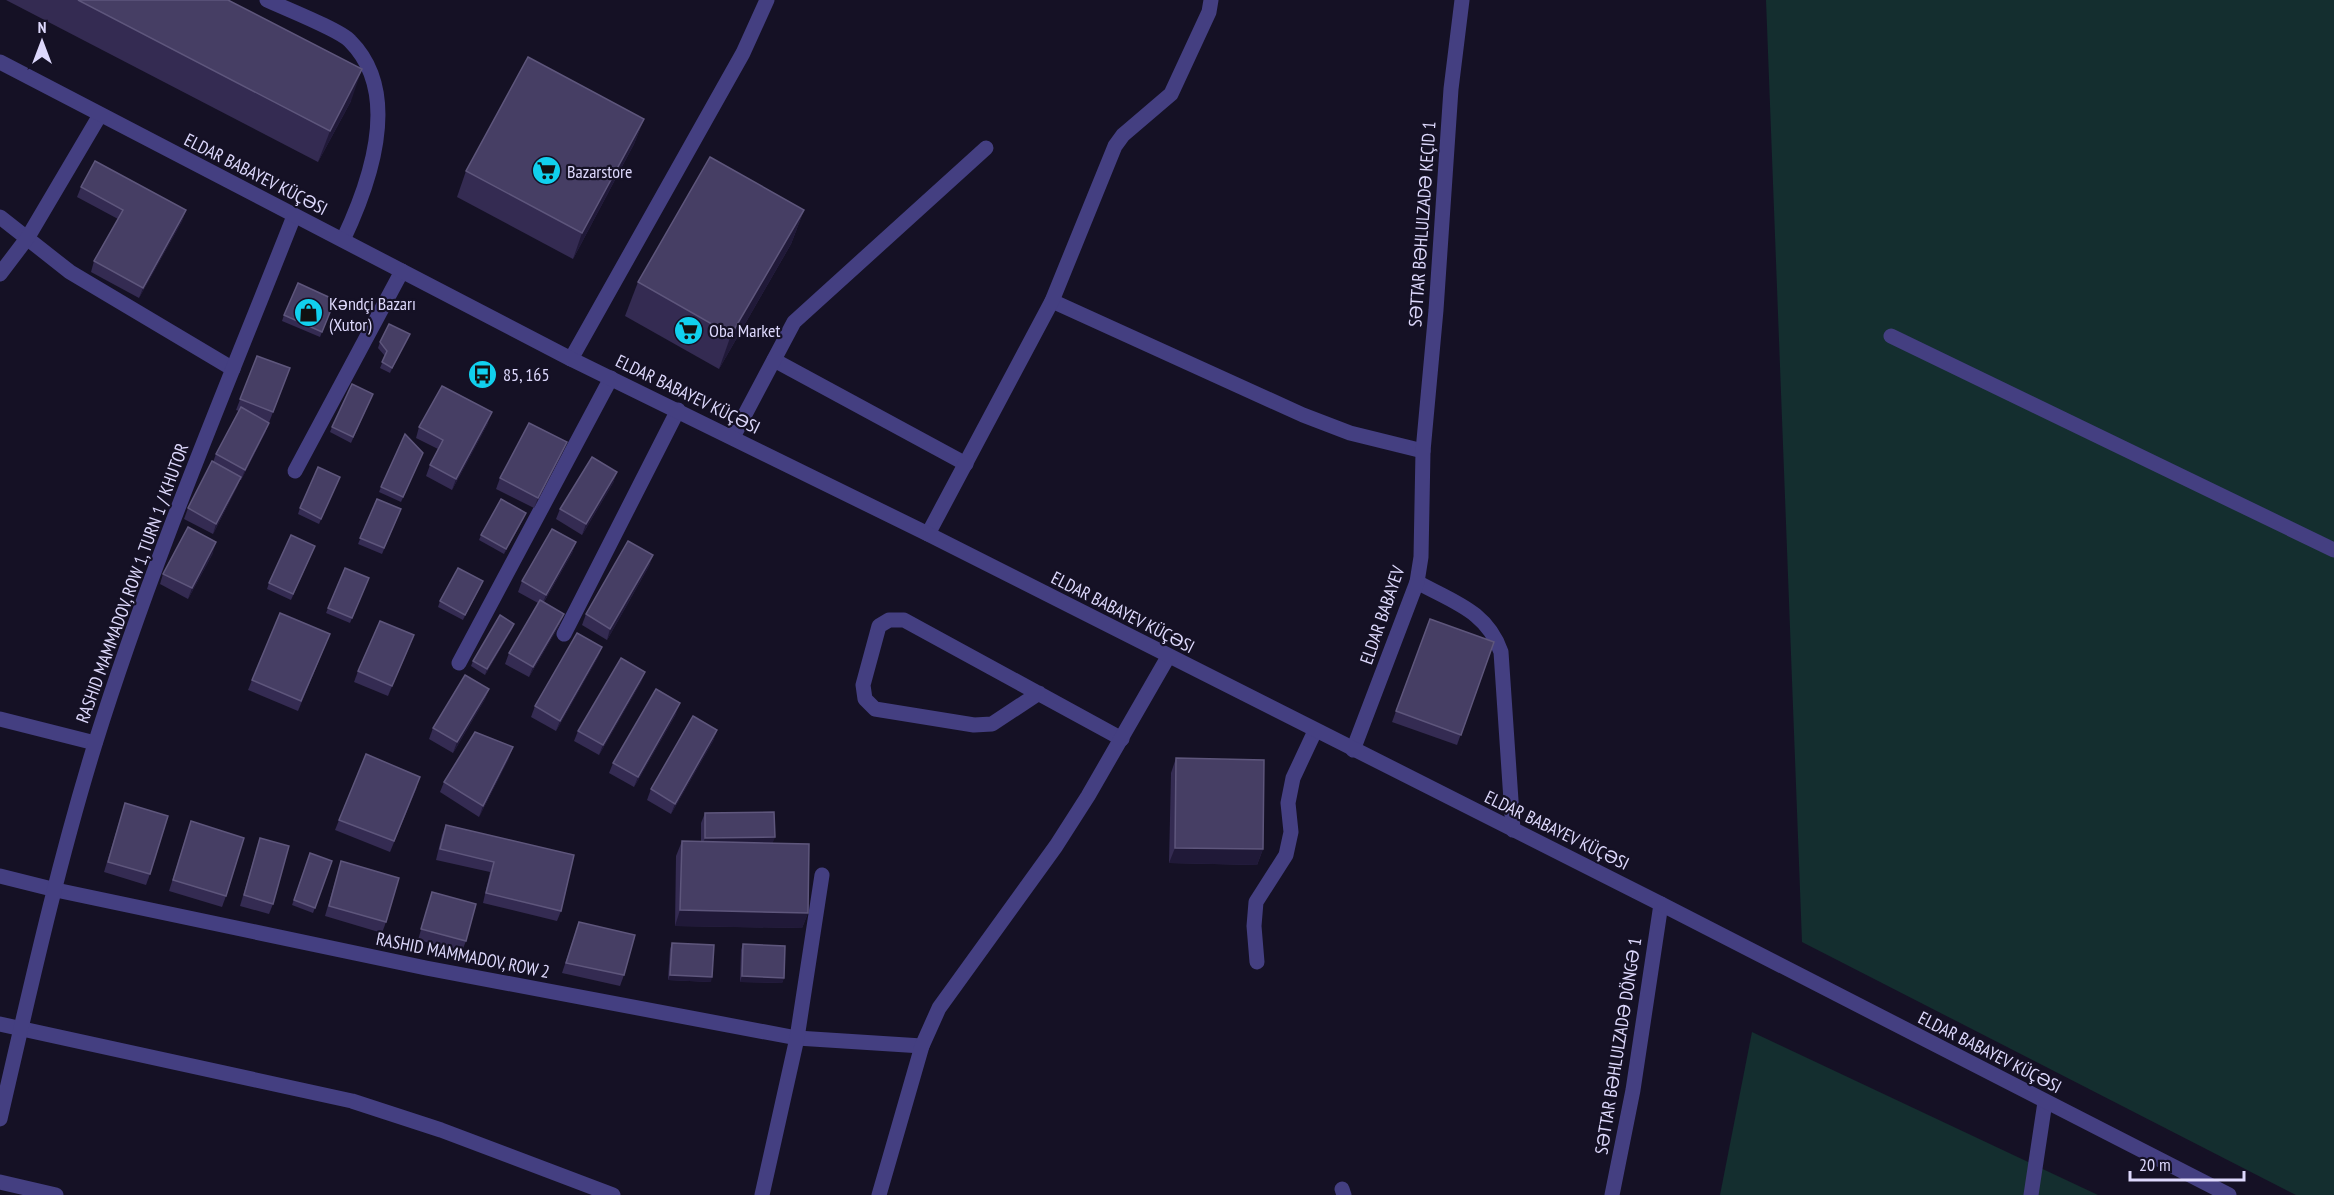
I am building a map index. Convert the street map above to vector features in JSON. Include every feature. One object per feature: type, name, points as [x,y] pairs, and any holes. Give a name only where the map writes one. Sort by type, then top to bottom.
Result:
[{"type":"street","points":[[267,0],[349,40],[373,73],[378,110],[370,172],[364,197],[343,240]]},
{"type":"street","points":[[571,359],[743,53],[767,0]]},
{"type":"street","points":[[928,534],[1052,302],[1115,146],[1124,135],[1171,94],[1209,12],[1211,0]]},
{"type":"street","name":"SƏTTAR BƏHLULZADƏ KEÇID 1","points":[[1423,451],[1436,310],[1451,89],[1462,0]]},
{"type":"street","name":"ELDAR BABAYEV KÜÇƏSI","points":[[0,62],[571,359],[928,534],[1661,904],[2229,1195]]},
{"type":"street","points":[[0,274],[28,237],[100,115]]},
{"type":"street","points":[[733,437],[794,322],[986,148]]},
{"type":"street","name":"RASHID MAMMADOV, ROW 1, TURN 1 / KHUTOR","points":[[0,1119],[56,890],[95,743],[160,553],[294,216]]},
{"type":"street","points":[[0,217],[70,272],[233,369]]},
{"type":"street","points":[[295,471],[402,271]]},
{"type":"street","points":[[1052,302],[1303,415],[1350,433],[1423,451]]},
{"type":"street","points":[[1891,336],[2334,550]]},
{"type":"street","points":[[774,360],[966,464]]},
{"type":"street","points":[[459,663],[611,378]]},
{"type":"street","points":[[564,634],[678,410]]},
{"type":"street","name":"ELDAR BABAYEV","points":[[1353,750],[1417,582],[1421,557],[1423,451]]},
{"type":"street","points":[[1417,582],[1482,618],[1495,632],[1502,652],[1513,830]]},
{"type":"street","points":[[1040,693],[992,723],[974,725],[875,709],[864,699],[863,685],[879,626],[889,620],[904,620],[1040,693],[1122,739]]},
{"type":"street","points":[[879,1195],[922,1046],[939,1008],[1056,846],[1122,739],[1168,657]]},
{"type":"street","name":"RASHID MAMMADOV, ROW 1, TURN 1 / KHUTOR","points":[[0,719],[95,743]]},
{"type":"street","points":[[1257,962],[1254,926],[1256,902],[1286,855],[1291,832],[1288,803],[1293,778],[1315,730]]},
{"type":"street","points":[[762,1195],[797,1038],[822,875]]},
{"type":"street","name":"RASHID MAMMADOV, ROW 2","points":[[0,876],[56,890],[426,968],[797,1038],[922,1046]]},
{"type":"street","name":"SƏTTAR BƏHLULZADƏ DÖNGƏ 1","points":[[1612,1195],[1633,1090],[1661,904]]},
{"type":"street","points":[[0,1024],[352,1101],[441,1130],[613,1195]]},
{"type":"street","points":[[2031,1195],[2045,1102]]},
{"type":"street","points":[[0,1182],[56,1195]]},
{"type":"green space","points":[[1766,0],[2334,0],[2334,1195],[2296,1195],[1802,942]]},
{"type":"green space","points":[[1752,1032],[2098,1195],[1720,1195]]},
{"type":"building","points":[[78,0],[228,0],[362,69],[330,131]]},
{"type":"building","name":"Bazarstore","points":[[528,57],[644,119],[582,233],[466,171]]},
{"type":"building","points":[[710,157],[804,210],[731,335],[638,282]]},
{"type":"building","points":[[95,161],[186,210],[143,288],[94,261],[123,210],[81,187]]},
{"type":"building","name":"Kəndçi Bazarı (Xutor)","points":[[298,283],[335,300],[322,332],[284,315]]},
{"type":"building","points":[[389,324],[410,334],[392,368],[382,362],[387,351],[380,342]]},
{"type":"building","points":[[257,356],[290,368],[273,412],[240,399]]},
{"type":"building","points":[[352,384],[373,394],[353,437],[332,427]]},
{"type":"building","points":[[442,386],[492,412],[456,479],[430,465],[443,440],[419,427]]},
{"type":"building","points":[[241,407],[269,423],[245,470],[216,454]]},
{"type":"building","points":[[529,423],[567,442],[538,498],[500,478]]},
{"type":"building","points":[[405,434],[423,453],[403,497],[381,487]]},
{"type":"building","points":[[592,457],[617,472],[586,524],[560,509]]},
{"type":"building","points":[[212,461],[241,477],[216,524],[188,508]]},
{"type":"building","points":[[318,467],[340,477],[321,519],[300,508]]},
{"type":"building","points":[[377,499],[401,509],[384,548],[360,538]]},
{"type":"building","points":[[501,499],[526,513],[506,549],[481,535]]},
{"type":"building","points":[[188,527],[216,542],[192,588],[163,574]]},
{"type":"building","points":[[552,529],[576,542],[546,595],[522,581]]},
{"type":"building","points":[[291,535],[315,546],[293,594],[269,583]]},
{"type":"building","points":[[628,541],[653,555],[610,629],[586,614]]},
{"type":"building","points":[[345,568],[369,578],[352,618],[328,608]]},
{"type":"building","points":[[458,568],[483,581],[465,615],[440,601]]},
{"type":"building","points":[[540,600],[564,614],[533,667],[509,653]]},
{"type":"building","points":[[280,613],[330,634],[301,701],[252,680]]},
{"type":"building","points":[[500,615],[514,624],[487,669],[473,661]]},
{"type":"building","points":[[1430,619],[1494,642],[1461,735],[1396,711]]},
{"type":"building","points":[[380,621],[414,635],[392,686],[358,671]]},
{"type":"building","points":[[577,633],[602,647],[560,721],[535,706]]},
{"type":"building","points":[[621,658],[645,672],[603,745],[578,731]]},
{"type":"building","points":[[465,675],[489,689],[457,742],[433,728]]},
{"type":"building","points":[[656,689],[680,703],[638,777],[613,763]]},
{"type":"building","points":[[693,716],[717,730],[675,804],[651,789]]},
{"type":"building","points":[[475,732],[513,747],[483,806],[444,782]]},
{"type":"building","points":[[366,754],[420,777],[394,841],[339,820]]},
{"type":"building","points":[[1176,758],[1264,760],[1263,849],[1175,848]]},
{"type":"building","points":[[125,803],[168,816],[150,874],[108,862]]},
{"type":"building","points":[[774,812],[775,837],[705,838],[705,813]]},
{"type":"building","points":[[191,821],[244,838],[226,896],[173,880]]},
{"type":"building","points":[[446,825],[574,855],[561,911],[486,893],[494,862],[440,849]]},
{"type":"building","points":[[260,838],[289,846],[273,904],[244,895]]},
{"type":"building","points":[[682,841],[809,844],[808,913],[680,910]]},
{"type":"building","points":[[310,853],[332,861],[315,908],[294,900]]},
{"type":"building","points":[[341,861],[399,878],[386,922],[329,906]]},
{"type":"building","points":[[432,892],[476,904],[466,941],[421,929]]},
{"type":"building","points":[[579,922],[635,935],[624,975],[566,963]]},
{"type":"building","points":[[672,943],[714,945],[712,977],[670,975]]},
{"type":"building","points":[[743,944],[785,946],[784,978],[742,976]]},
{"type":"place","name":"Bazarstore","points":[[546,171]]},
{"type":"place","name":"Kəndçi Bazarı (Xutor)","points":[[308,313]]},
{"type":"place","name":"Oba Market","points":[[688,330]]},
{"type":"place","name":"85, 165","points":[[482,374]]}]
